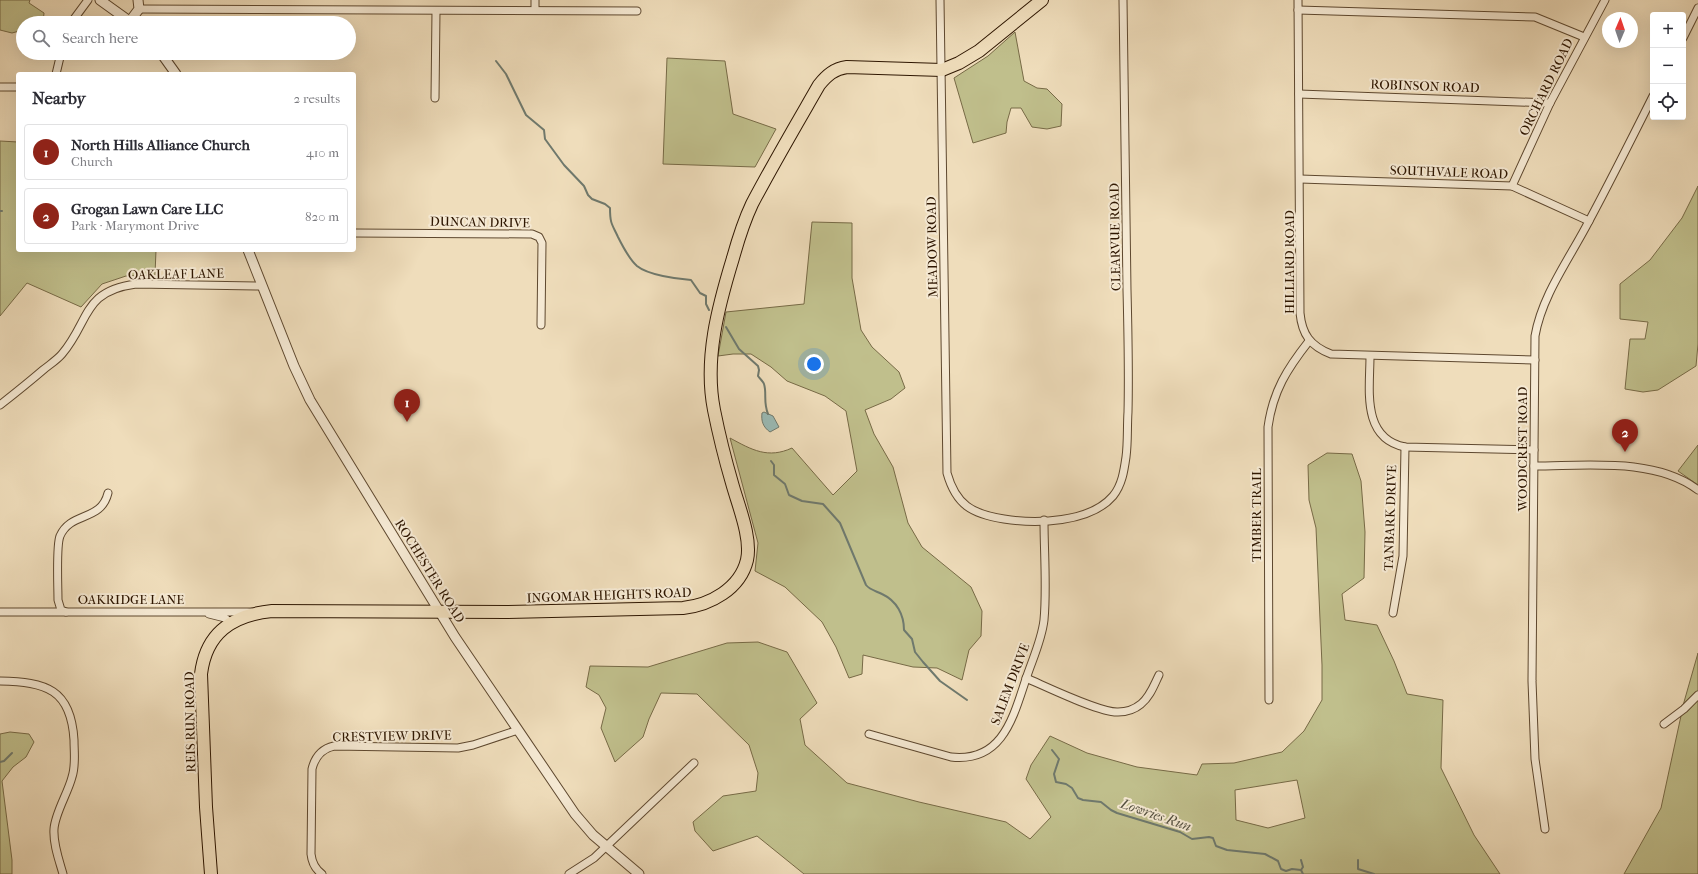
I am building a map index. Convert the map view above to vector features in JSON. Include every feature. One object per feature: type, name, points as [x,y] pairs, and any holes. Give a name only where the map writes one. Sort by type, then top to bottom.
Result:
[{"type":"main road","name":"INGOMAR HEIGHTS ROAD","points":[[439,612],[560,612],[683,608],[700,605],[713,600],[732,586],[745,566],[747,559],[747,541],[716,423],[713,406],[712,357],[715,324],[721,301],[745,220],[752,205],[819,86],[826,77],[838,69],[847,67],[942,70],[969,58],[1036,2]]},
{"type":"main road","name":"REIS RUN ROAD","points":[[211,874],[206,808],[201,674],[204,657],[208,646],[218,633],[230,622],[244,616],[261,612],[439,612]]},
{"type":"street","points":[[76,16],[88,0]]},
{"type":"street","points":[[100,0],[123,16]]},
{"type":"street","points":[[535,0],[535,9]]},
{"type":"street","name":"MEADOW ROAD","points":[[940,0],[947,473],[954,492],[964,506],[980,514],[1010,520],[1044,520]]},
{"type":"street","name":"CLEARVUE ROAD","points":[[1044,520],[1075,518],[1100,506],[1113,496],[1121,483],[1126,455],[1129,384],[1123,0]]},
{"type":"street","name":"HILLIARD ROAD","points":[[1298,0],[1300,313],[1303,328],[1309,341]]},
{"type":"street","name":"ORCHARD ROAD","points":[[1512,186],[1550,103],[1605,0]]},
{"type":"street","points":[[133,16],[138,5],[436,11],[535,9],[637,11]]},
{"type":"street","points":[[1686,32],[1698,8]]},
{"type":"street","points":[[1298,10],[1530,16],[1543,18],[1584,37]]},
{"type":"street","points":[[435,98],[436,11]]},
{"type":"street","points":[[56,72],[59,60]]},
{"type":"street","points":[[165,60],[174,72]]},
{"type":"street","points":[[0,87],[16,87]]},
{"type":"street","name":"ROBINSON ROAD","points":[[1299,94],[1550,103]]},
{"type":"street","name":"WOODCREST ROAD","points":[[1546,829],[1538,786],[1533,734],[1532,681],[1534,360],[1537,324],[1544,304],[1589,221],[1650,102]]},
{"type":"street","name":"SOUTHVALE ROAD","points":[[1300,179],[1512,186],[1589,221]]},
{"type":"street","name":"DUNCAN DRIVE","points":[[356,233],[532,234],[539,236],[542,243],[541,325]]},
{"type":"street","name":"ROCHESTER ROAD","points":[[249,252],[296,373],[310,400],[439,612],[575,814],[593,834],[639,874]]},
{"type":"street","name":"OAKLEAF LANE","points":[[0,406],[61,356],[69,345],[91,306],[98,297],[105,293],[128,285],[136,284],[261,286]]},
{"type":"street","points":[[1309,341],[1316,347],[1331,354],[1534,360]]},
{"type":"street","name":"TIMBER TRAIL","points":[[1269,700],[1268,427],[1272,404],[1280,382],[1288,368],[1309,341]]},
{"type":"street","points":[[1370,356],[1370,404],[1372,419],[1376,427],[1385,438],[1398,445],[1405,446],[1534,450]]},
{"type":"street","name":"TANBARK DRIVE","points":[[1394,613],[1403,556],[1405,446]]},
{"type":"street","points":[[1534,466],[1634,467],[1676,477],[1698,490]]},
{"type":"street","name":"OAKRIDGE LANE","points":[[66,612],[61,610],[58,600],[60,537],[68,525],[74,520],[98,510],[103,506],[108,493]]},
{"type":"street","name":"SALEM DRIVE","points":[[869,734],[951,757],[972,758],[983,753],[1001,737],[1014,712],[1044,621],[1044,520]]},
{"type":"street","name":"OAKRIDGE LANE","points":[[197,611],[225,618],[230,622]]},
{"type":"street","name":"OAKRIDGE LANE","points":[[0,612],[261,612]]},
{"type":"street","points":[[1026,678],[1098,708],[1118,712],[1134,708],[1142,704],[1148,697],[1159,675]]},
{"type":"street","points":[[0,681],[24,682],[46,688],[61,698],[70,713],[73,732],[74,768],[54,828],[56,847],[63,874]]},
{"type":"street","points":[[1664,724],[1684,709],[1698,695]]},
{"type":"street","name":"CRESTVIEW DRIVE","points":[[322,874],[315,868],[312,862],[311,854],[312,769],[314,761],[320,753],[334,746],[458,748],[473,745],[518,730]]},
{"type":"street","points":[[569,874],[594,858],[694,763]]},
{"type":"shaded area","points":[[0,0],[30,0],[29,3],[44,13],[44,16],[16,16],[16,32],[12,33],[0,30]]},
{"type":"shaded area","points":[[1015,32],[1024,81],[1037,88],[1047,89],[1062,104],[1061,126],[1047,129],[1032,127],[1021,108],[1011,108],[1006,133],[973,143],[954,78],[988,56]]},
{"type":"shaded area","points":[[667,58],[725,61],[733,114],[776,129],[755,167],[663,164]]},
{"type":"shaded area","points":[[0,141],[16,142],[16,252],[156,252],[155,275],[126,276],[102,284],[81,307],[27,283],[0,316]]},
{"type":"shaded area","points":[[1698,186],[1698,344],[1696,366],[1658,390],[1643,392],[1625,389],[1630,339],[1645,339],[1648,322],[1620,319],[1620,284],[1650,260],[1682,218]]},
{"type":"shaded area","points":[[812,222],[852,223],[852,278],[861,330],[872,347],[899,372],[905,388],[891,399],[865,410],[874,434],[893,467],[908,523],[922,547],[971,587],[982,611],[981,636],[969,650],[962,680],[937,668],[913,667],[863,655],[862,674],[849,678],[836,647],[822,622],[785,587],[755,571],[758,543],[730,438],[760,452],[775,453],[792,448],[833,495],[857,471],[846,411],[825,396],[787,381],[771,367],[751,354],[718,356],[726,312],[804,304]]},
{"type":"shaded area","points":[[1698,445],[1698,485],[1678,471]]},
{"type":"shaded area","points":[[1327,453],[1352,454],[1361,481],[1365,532],[1364,578],[1342,594],[1345,620],[1377,625],[1394,661],[1407,694],[1443,700],[1441,768],[1474,835],[1500,874],[804,874],[757,836],[713,851],[695,831],[693,822],[723,796],[756,791],[758,773],[749,745],[697,694],[661,693],[649,719],[643,737],[615,762],[601,728],[606,708],[599,695],[586,687],[590,666],[648,667],[727,643],[758,642],[787,652],[817,703],[800,719],[805,745],[847,783],[919,802],[1006,822],[1030,839],[1051,817],[1026,779],[1031,765],[1050,736],[1087,753],[1137,767],[1197,775],[1202,764],[1234,763],[1282,752],[1304,731],[1322,700],[1322,665],[1316,528],[1309,500],[1308,465]],"holes":[[[1297,780],[1305,818],[1268,828],[1236,820],[1235,790]]]},
{"type":"shaded area","points":[[1698,653],[1698,874],[1624,874],[1661,808],[1684,702]]},
{"type":"shaded area","points":[[10,732],[29,734],[34,742],[26,757],[13,767],[2,781],[12,860],[12,874],[0,874],[0,734]]},
{"type":"water","points":[[764,412],[773,416],[779,427],[770,432],[764,426],[762,421],[762,413]]},
{"type":"waterway","points":[[496,61],[506,74],[526,115],[544,130],[545,139],[564,165],[584,186],[588,195],[592,199],[605,204],[610,208],[610,217],[613,226],[624,249],[634,263],[648,272],[671,278],[691,280],[700,293],[706,296],[706,304],[709,310]]},
{"type":"waterway","name":"Lowries Run","points":[[726,327],[739,349],[758,366],[758,376],[764,383],[765,387],[768,414]]},
{"type":"waterway","name":"Lowries Run","points":[[771,461],[774,465],[774,475],[785,484],[789,495],[802,501],[823,504],[840,523],[866,585],[892,600],[899,609],[903,619],[904,630],[912,639],[915,652],[940,681],[967,700]]},
{"type":"waterway","name":"Lowries Run","points":[[1052,750],[1059,759],[1054,774],[1056,782],[1066,784],[1072,788],[1078,798],[1101,802],[1117,813],[1180,832],[1192,839],[1213,838],[1216,846],[1227,850],[1265,854],[1278,861],[1281,869],[1286,871],[1292,869],[1301,870]]},
{"type":"waterway","points":[[0,762],[4,761],[12,753]]},
{"type":"waterway","points":[[1301,860],[1303,867],[1301,870]]},
{"type":"waterway","points":[[1358,860],[1358,869],[1374,874]]},
{"type":"waterway","name":"Lowries Run","points":[[1301,870],[1303,874]]},
{"type":"place","name":"North Hills Alliance Church","points":[[407,422]]},
{"type":"place","name":"Grogan Lawn Care LLC","points":[[1625,452]]}]
